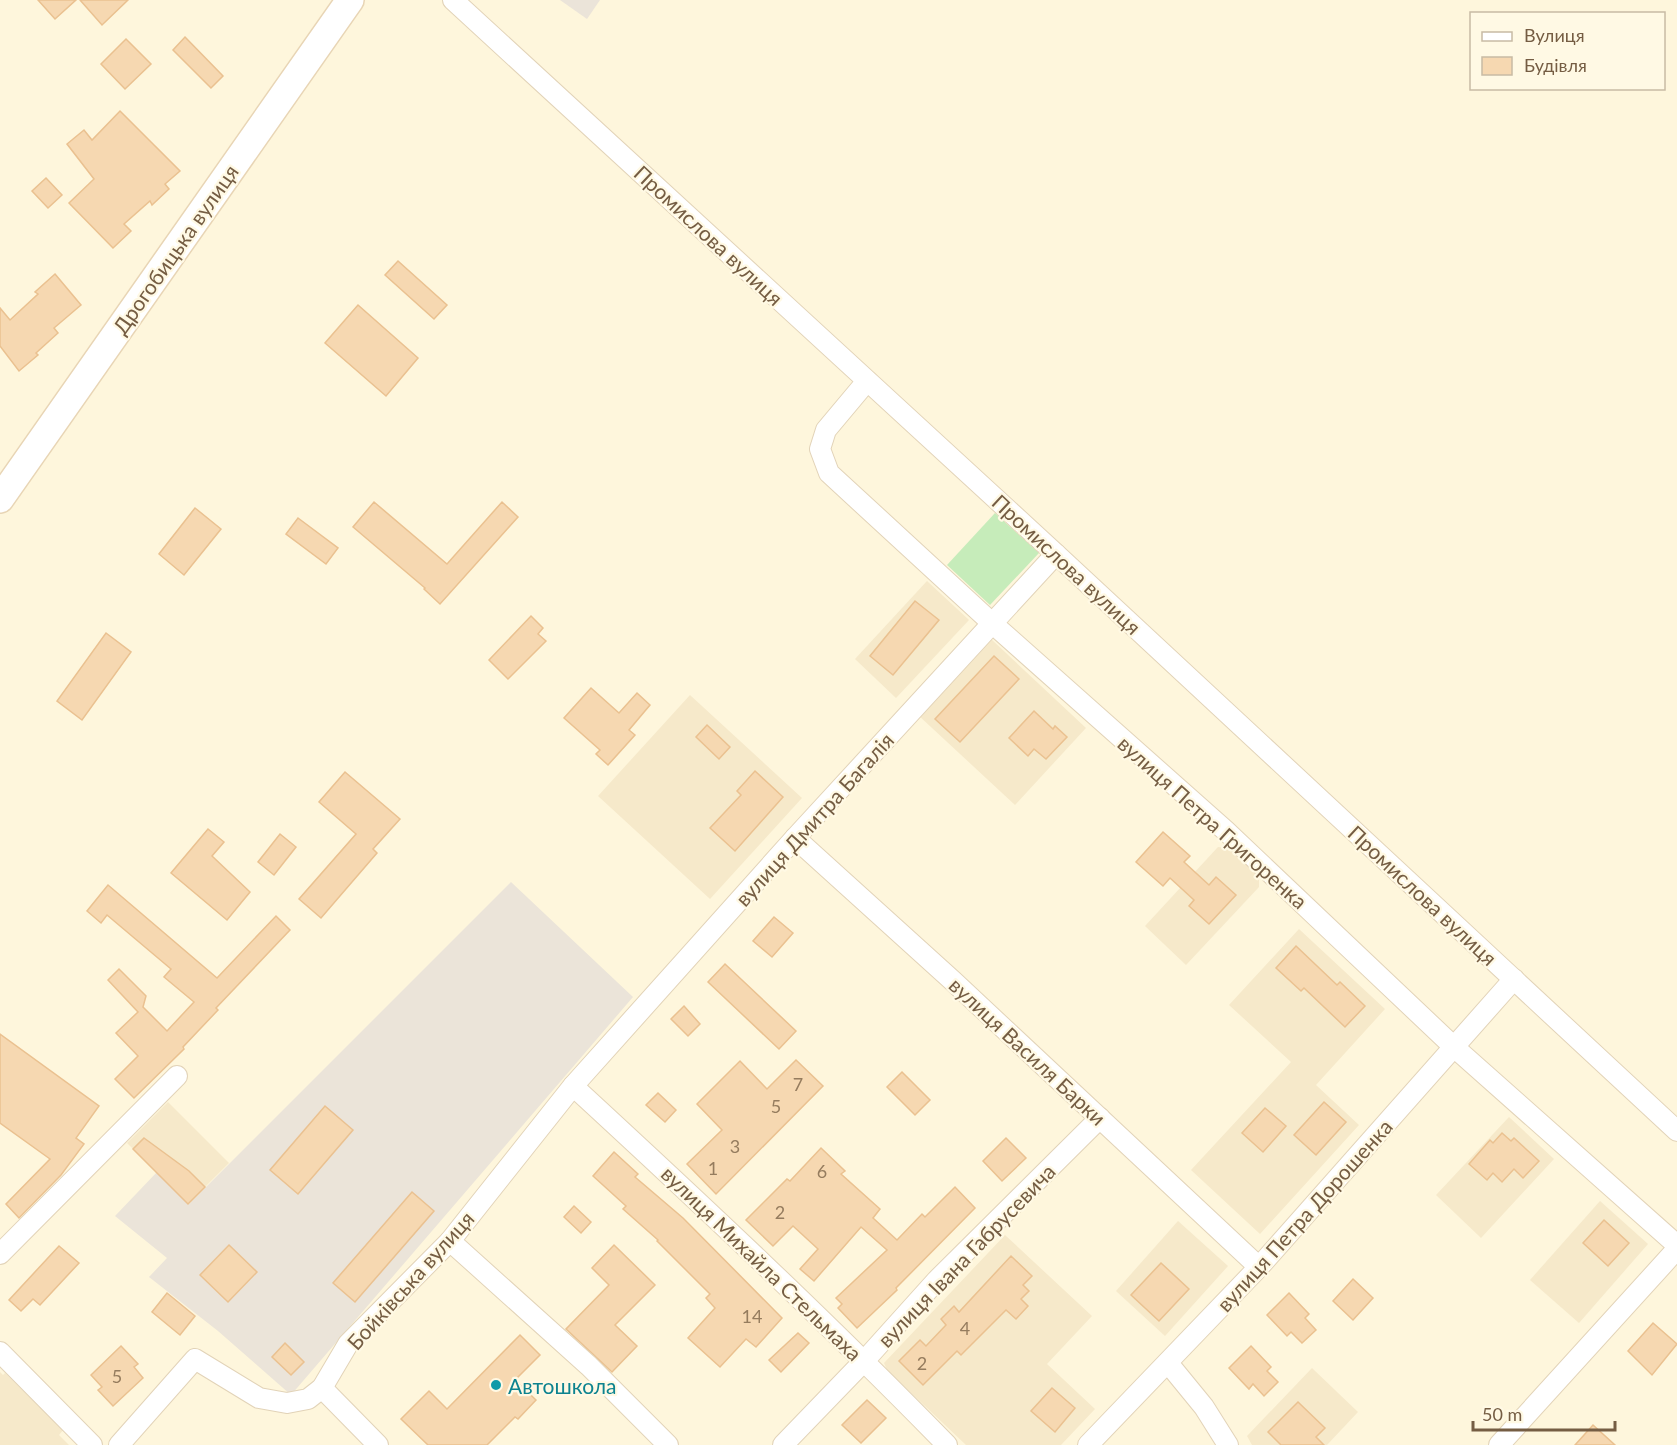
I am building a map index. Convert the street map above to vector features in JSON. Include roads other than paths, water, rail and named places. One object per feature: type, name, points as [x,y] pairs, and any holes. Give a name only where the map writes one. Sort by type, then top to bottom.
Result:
[{"type":"main road","name":"Дрогобицька вулиця","points":[[0,499],[350,0]]},
{"type":"street","name":"Промислова вулиця","points":[[453,0],[1056,554],[1677,1131]]},
{"type":"street","name":"вулиця Петра Григоренка","points":[[867,381],[826,430],[820,449],[829,473],[993,624],[1226,831],[1454,1047],[1677,1247]]},
{"type":"street","name":"вулиця Дмитра Багалія","points":[[573,1086],[795,838],[1056,554]]},
{"type":"street","name":"вулиця Василя Барки","points":[[795,838],[1100,1118],[1259,1268]]},
{"type":"street","name":"вулиця Петра Дорошенка","points":[[1088,1445],[1259,1268],[1514,979]]},
{"type":"street","points":[[0,1254],[177,1076]]},
{"type":"street","name":"Бойківська вулиця","points":[[322,1388],[348,1344],[450,1241],[573,1086]]},
{"type":"street","name":"вулиця Михайла Стельмаха","points":[[573,1086],[719,1220],[865,1360],[947,1445]]},
{"type":"street","name":"вулиця Івана Габрусевича","points":[[783,1445],[865,1360],[937,1280],[1100,1118]]},
{"type":"street","points":[[450,1241],[589,1366],[668,1445]]},
{"type":"street","points":[[1499,1445],[1677,1247]]},
{"type":"street","points":[[0,1352],[92,1445]]},
{"type":"street","points":[[119,1445],[195,1359],[259,1398],[286,1403],[308,1399],[322,1388],[378,1445]]},
{"type":"street","points":[[1168,1363],[1204,1407],[1228,1445]]},
{"type":"place","name":"Автошкола","points":[[496,1385]]}]
